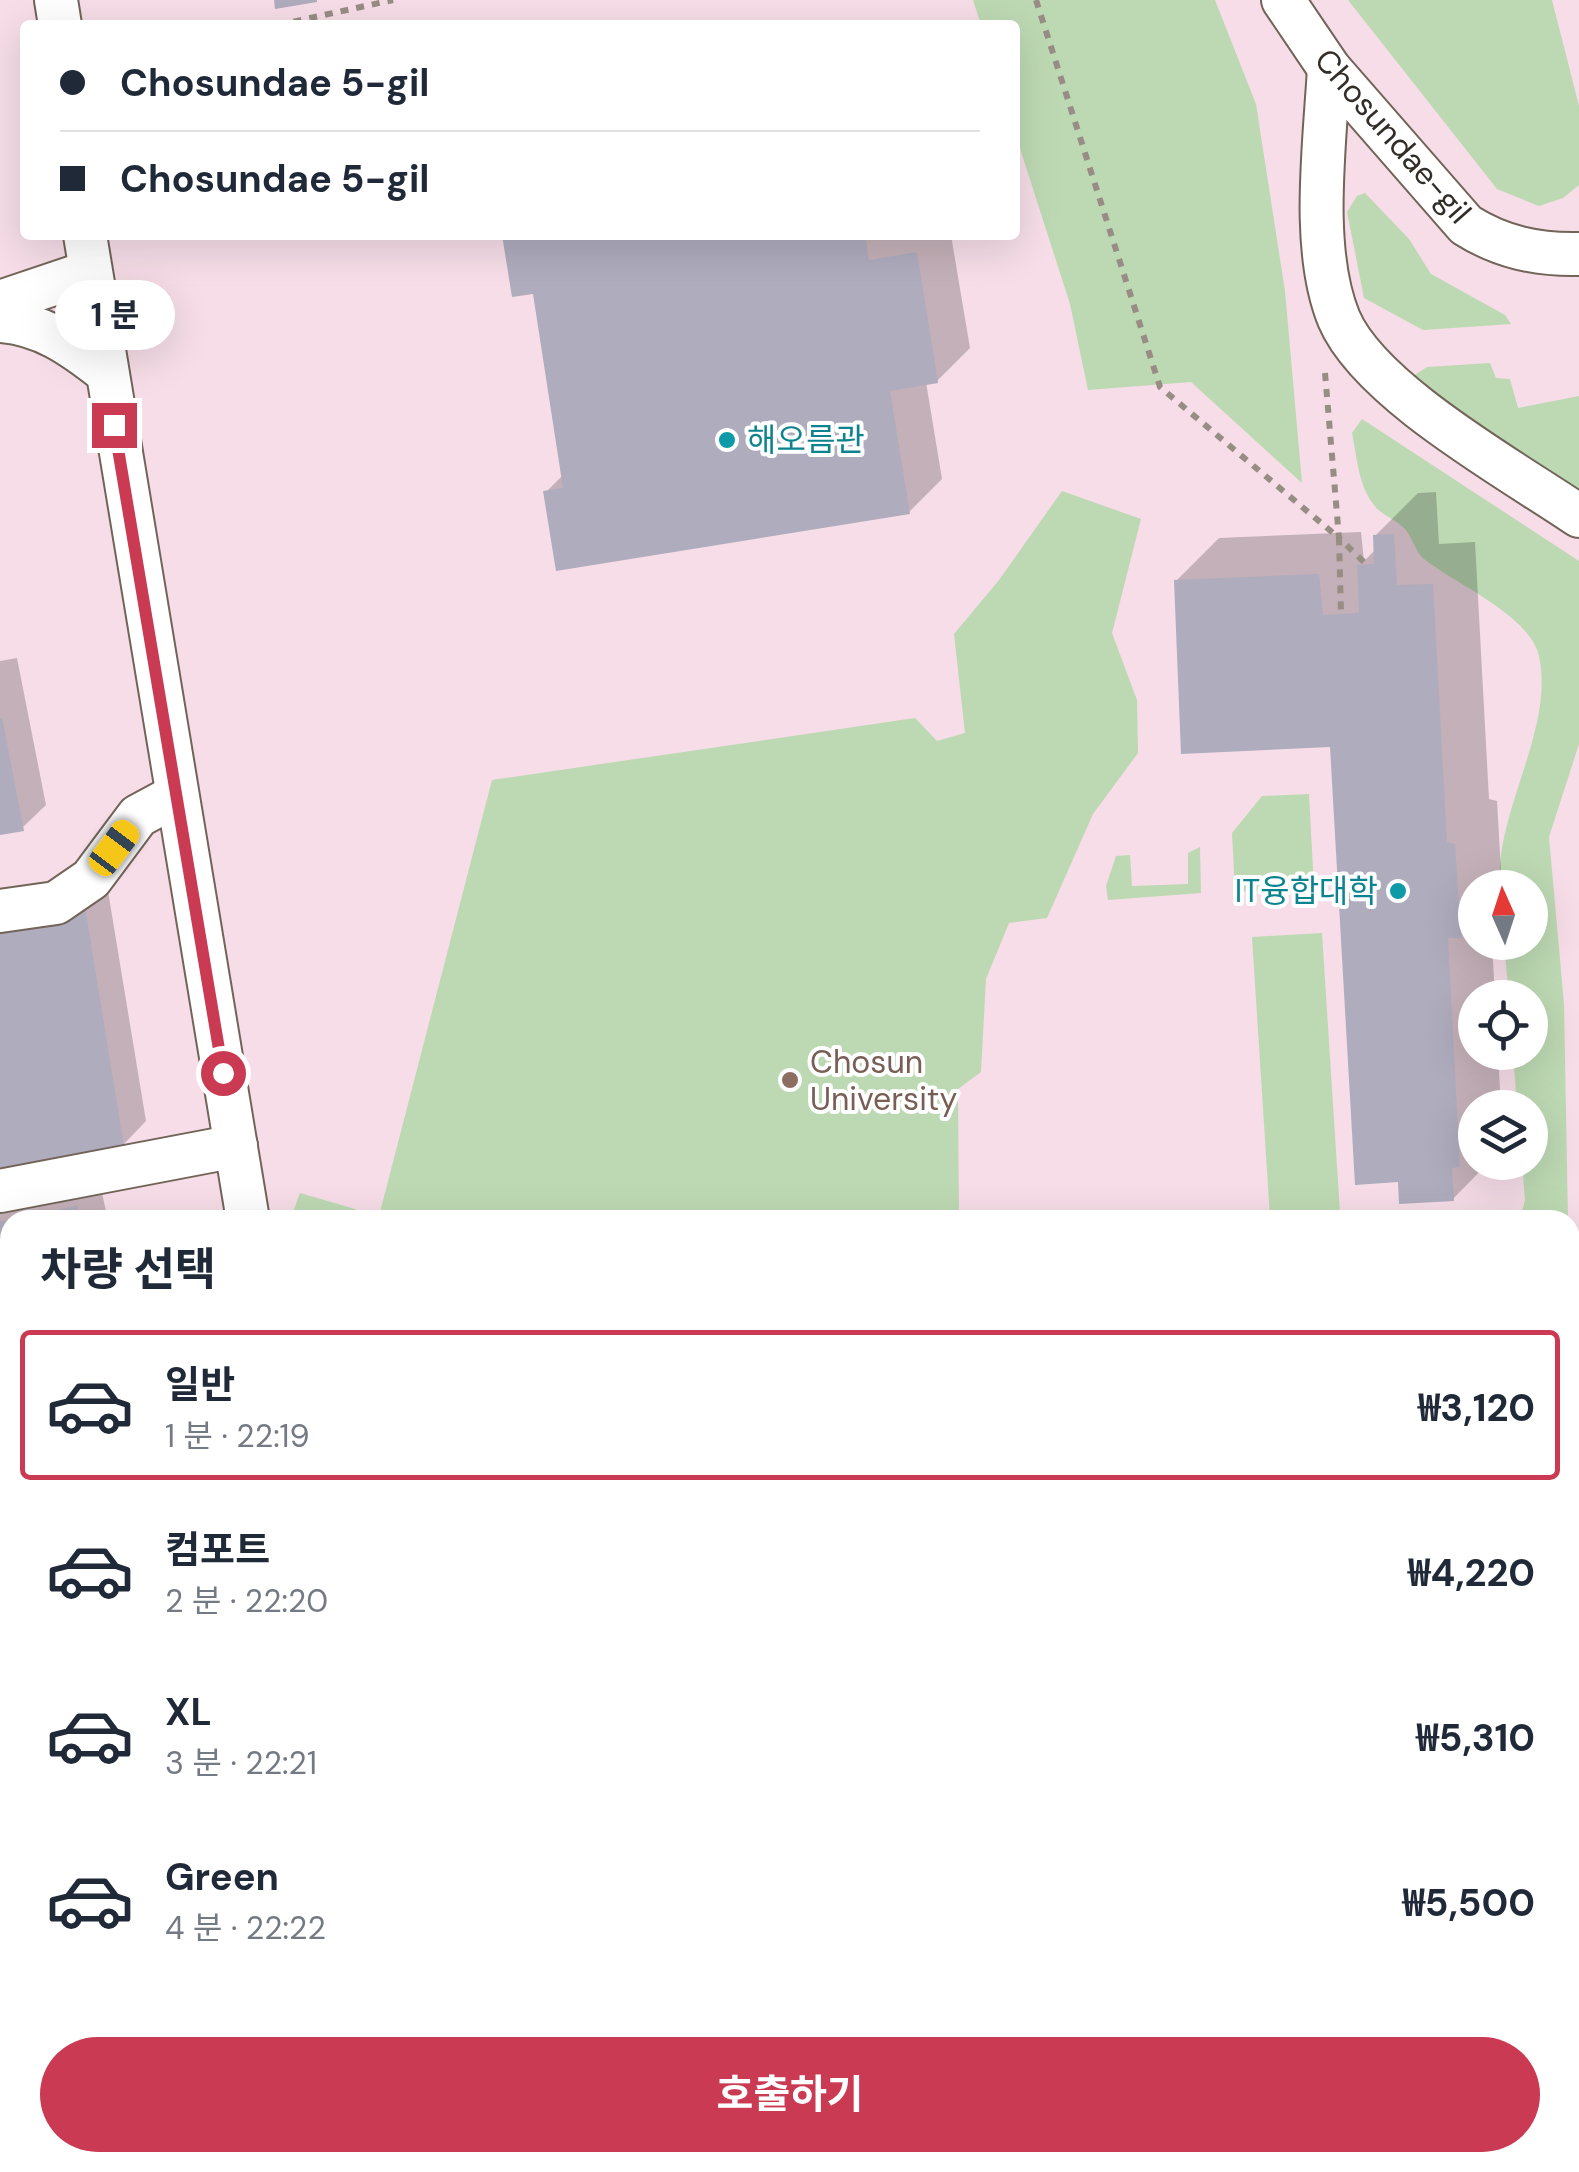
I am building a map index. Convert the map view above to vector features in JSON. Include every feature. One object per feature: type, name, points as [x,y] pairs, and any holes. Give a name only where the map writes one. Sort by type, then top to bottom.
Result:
[{"type":"street","name":"Chosundae-gil","points":[[1283,0],[1330,68],[1466,225],[1492,240],[1544,255],[1579,254]]},
{"type":"street","points":[[1330,68],[1323,188],[1326,260],[1339,319],[1358,350],[1396,390],[1579,516]]},
{"type":"street","points":[[0,302],[87,254],[246,1210]]},
{"type":"street","points":[[0,321],[28,323],[72,345],[106,371]]},
{"type":"street","points":[[0,912],[56,904],[90,879],[138,816],[177,795]]},
{"type":"street","points":[[0,1191],[236,1146]]},
{"type":"path","points":[[301,20],[393,0]]},
{"type":"path","points":[[1036,0],[1160,387],[1366,564]]},
{"type":"path","points":[[1339,319],[1325,374],[1339,538],[1341,614]]},
{"type":"shaded area","name":"Chosun University","points":[[0,0],[1579,0],[1579,1210],[0,1210]]},
{"type":"green space","points":[[973,0],[1215,0],[1256,104],[1285,291],[1302,483],[1191,382],[1088,390],[1070,304],[1020,149],[1020,20],[979,20]]},
{"type":"green space","points":[[1348,0],[1552,0],[1579,106],[1579,185],[1563,198],[1539,206],[1497,189]]},
{"type":"green space","points":[[1365,193],[1409,239],[1431,274],[1505,315],[1511,324],[1423,330],[1364,298],[1347,212],[1357,196]]},
{"type":"green space","points":[[1490,363],[1496,378],[1510,379],[1518,408],[1579,396],[1579,493],[1570,495],[1410,378],[1427,367]]},
{"type":"green space","points":[[1362,419],[1579,561],[1579,744],[1549,837],[1564,1004],[1568,1210],[1522,1210],[1523,1180],[1548,1180],[1548,1090],[1516,1090],[1514,1070],[1548,1070],[1548,980],[1507,980],[1506,960],[1548,960],[1548,870],[1501,870],[1506,830],[1539,713],[1539,656],[1533,641],[1507,614],[1424,559],[1404,528],[1374,505],[1361,480],[1352,433]]},
{"type":"green space","points":[[1062,491],[1141,519],[1112,633],[1137,700],[1138,753],[1093,814],[1047,918],[1009,923],[986,979],[981,1072],[958,1089],[959,1210],[381,1210],[492,780],[915,718],[937,741],[965,733],[954,634],[999,580]]},
{"type":"green space","points":[[1309,794],[1314,888],[1235,892],[1232,833],[1262,796]]},
{"type":"green space","points":[[1200,847],[1201,893],[1108,900],[1106,886],[1116,856],[1130,855],[1132,886],[1188,884],[1188,853]]},
{"type":"green space","points":[[1322,933],[1340,1210],[1269,1210],[1252,937]]},
{"type":"green space","points":[[300,1193],[358,1210],[294,1210]]},
{"type":"building","points":[[274,0],[317,0],[317,2],[275,9]]},
{"type":"building","name":"해오름관","points":[[503,240],[866,240],[869,260],[917,252],[938,383],[890,391],[910,514],[556,571],[543,491],[563,488],[533,294],[512,297]]},
{"type":"building","name":"IT융합대학","points":[[1394,534],[1397,585],[1433,584],[1447,842],[1455,844],[1458,891],[1458,938],[1448,938],[1458,1129],[1458,1167],[1452,1168],[1454,1201],[1399,1204],[1398,1182],[1355,1185],[1330,747],[1181,754],[1174,580],[1319,574],[1323,615],[1359,613],[1357,565],[1374,564],[1373,535]]},
{"type":"building","points":[[0,719],[24,831],[0,835]]},
{"type":"building","points":[[85,907],[124,1147],[0,1172],[0,923]]},
{"type":"place","name":"해오름관","points":[[727,440]]},
{"type":"place","name":"IT융합대학","points":[[1398,891]]},
{"type":"place","name":"Chosun University","points":[[790,1080]]},
{"type":"route","points":[[114,425],[223,1073]]}]
